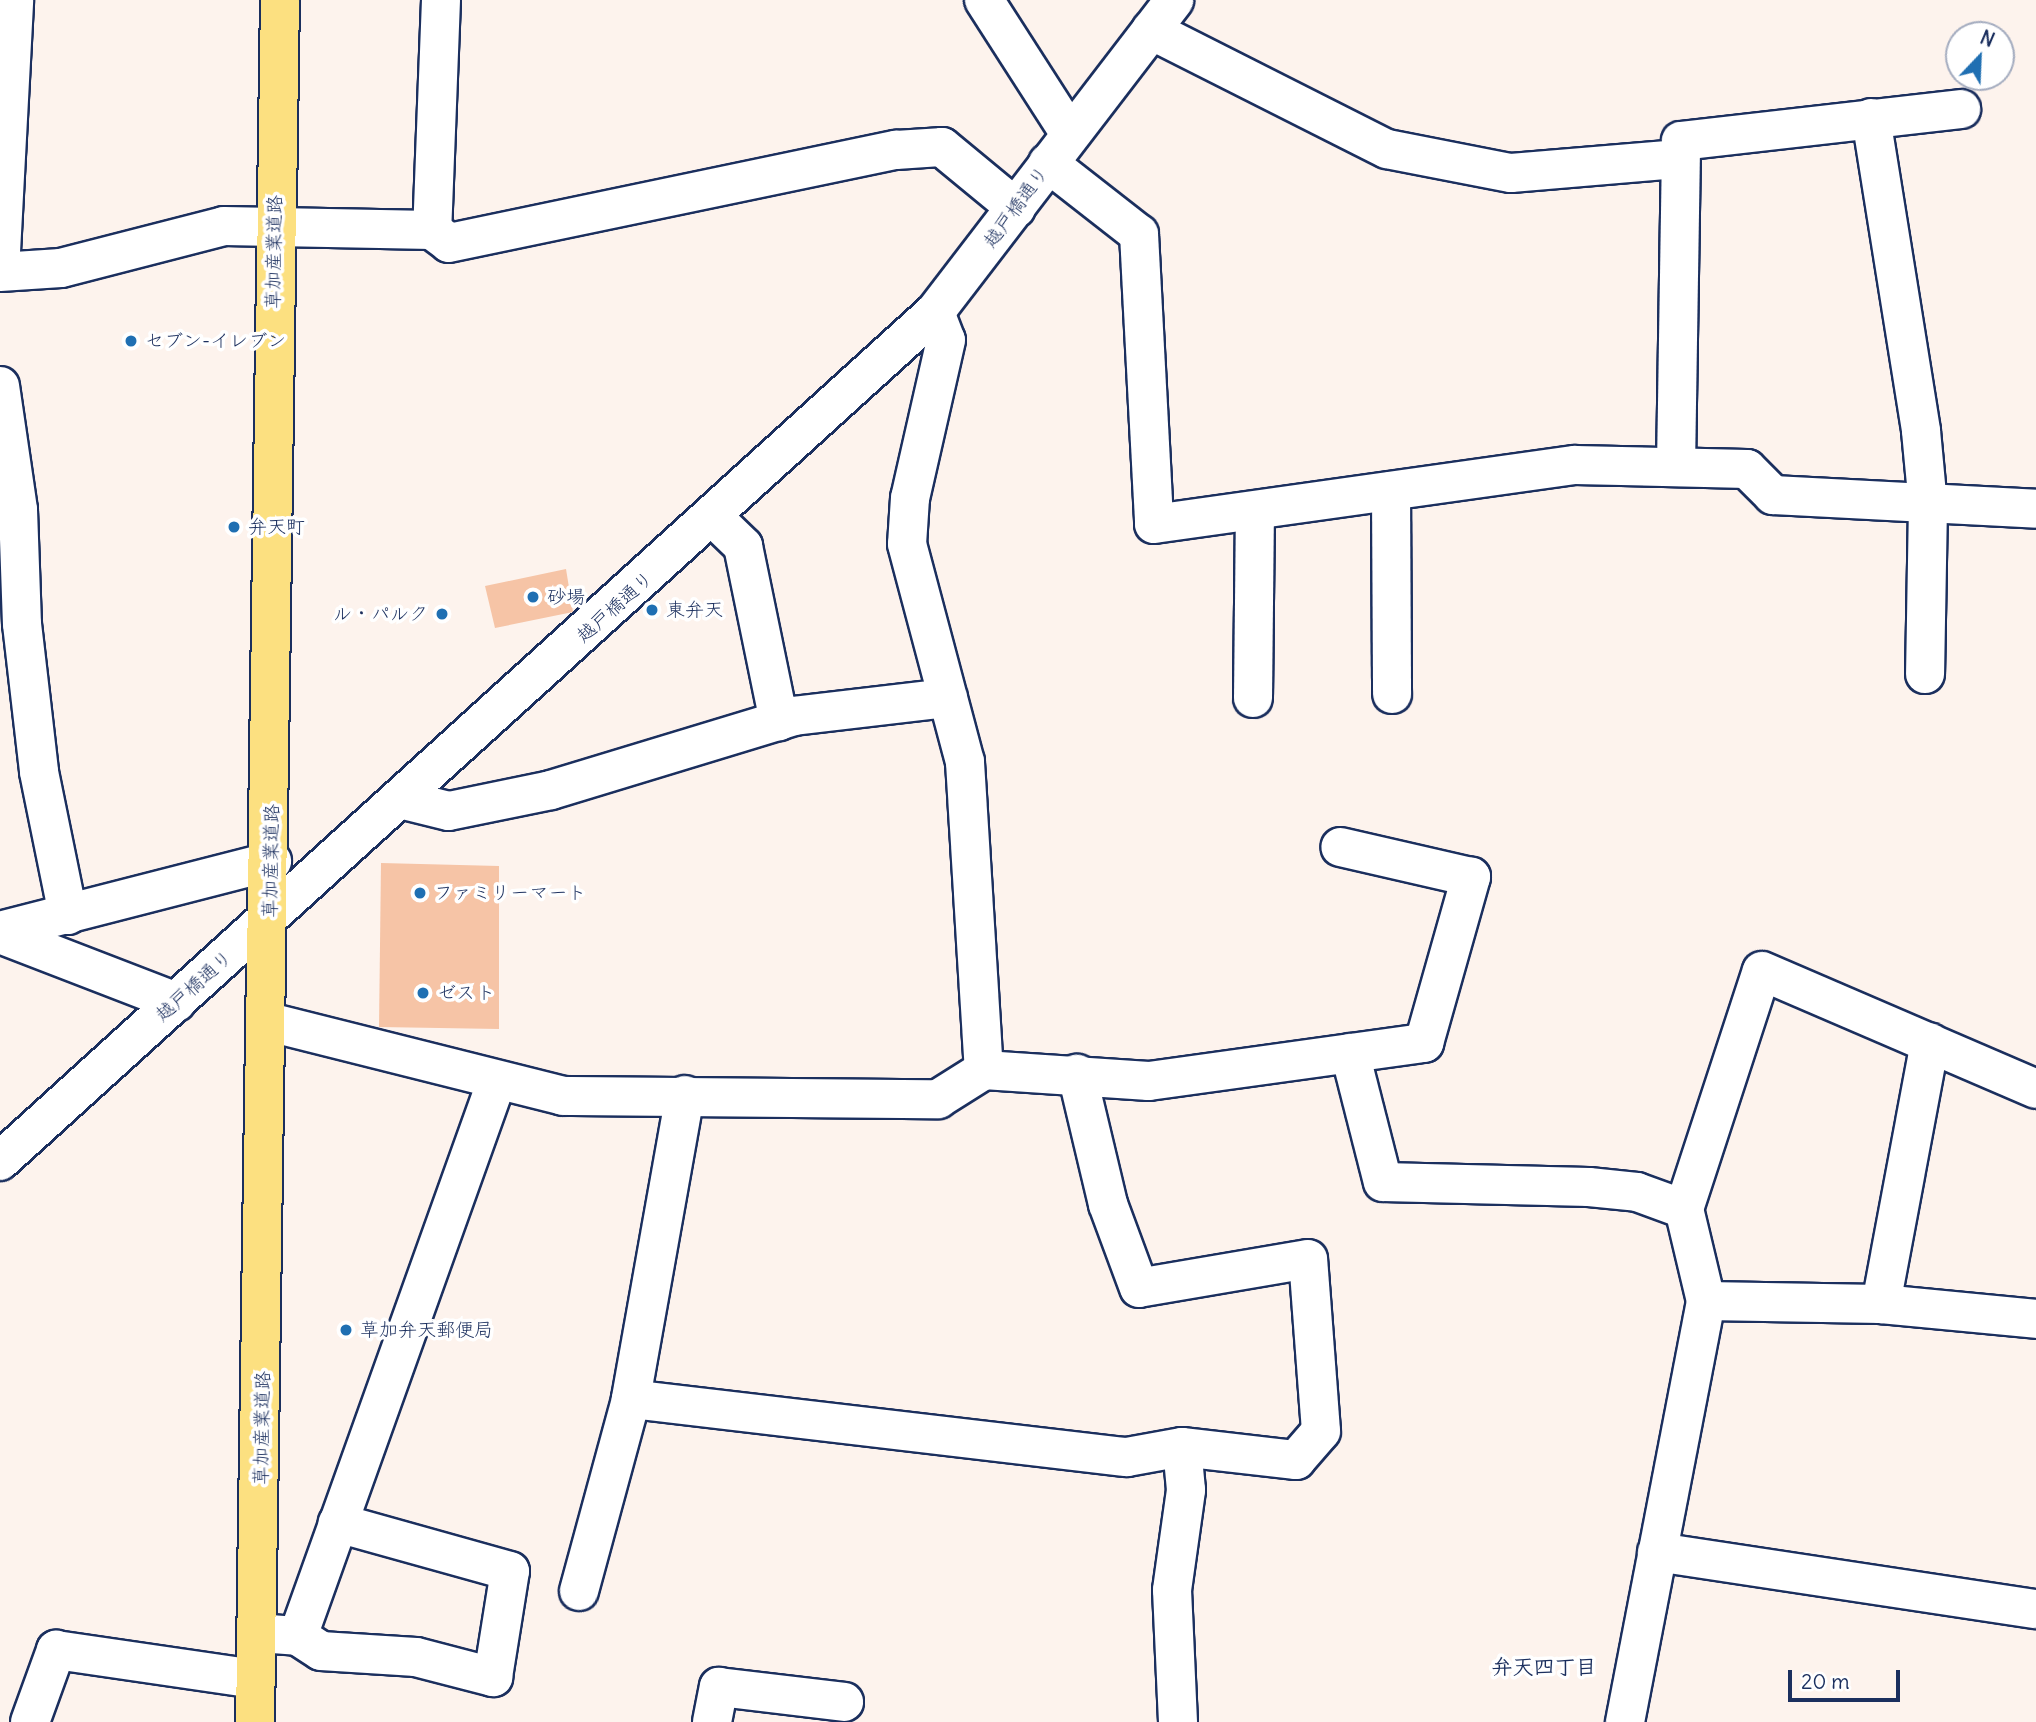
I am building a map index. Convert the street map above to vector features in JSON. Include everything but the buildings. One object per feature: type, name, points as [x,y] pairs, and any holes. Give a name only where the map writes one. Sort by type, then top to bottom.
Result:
[{"type":"main road","name":"草加産業道路","points":[[255,1722],[272,861],[274,225],[280,0]]},
{"type":"street","points":[[14,0],[0,272],[61,268],[224,226],[432,230],[449,243],[506,235],[853,156],[942,147],[1016,208]]},
{"type":"street","points":[[432,230],[441,0]]},
{"type":"street","points":[[984,0],[1059,149],[1139,234],[1154,524],[1255,513],[1575,466],[1747,469],[1773,495],[2036,509]]},
{"type":"street","name":"越戸橋通り","points":[[0,1161],[713,517],[935,312],[1174,0]]},
{"type":"street","points":[[1151,30],[1387,149],[1511,173],[1679,159]]},
{"type":"street","points":[[1676,467],[1681,141],[1961,109]]},
{"type":"street","points":[[1871,118],[1928,505],[1925,674]]},
{"type":"street","points":[[935,312],[946,340],[910,498],[907,544],[966,776],[984,1070]]},
{"type":"street","points":[[0,386],[18,510],[33,733],[68,915]]},
{"type":"street","points":[[1391,491],[1392,694]]},
{"type":"street","points":[[1253,698],[1255,513]]},
{"type":"street","points":[[713,517],[743,546],[779,721]]},
{"type":"street","points":[[400,799],[449,811],[538,793],[779,721],[948,698]]},
{"type":"street","points":[[269,1022],[496,1083],[563,1096],[938,1099],[984,1070],[1077,1074],[1149,1081],[1424,1042],[1471,877],[1340,847]]},
{"type":"street","points":[[0,932],[272,861]]},
{"type":"street","points":[[0,932],[176,1002]]},
{"type":"street","points":[[1625,1722],[1706,1301],[1684,1209],[1762,971],[2036,1089]]},
{"type":"street","points":[[1881,1304],[1930,1044]]},
{"type":"street","points":[[1350,1053],[1383,1182],[1589,1186],[1637,1192],[1684,1209]]},
{"type":"street","points":[[631,1399],[1114,1456],[1182,1447],[1296,1460],[1321,1431],[1308,1259],[1139,1288],[1108,1204],[1077,1074]]},
{"type":"street","points":[[298,1636],[496,1083]]},
{"type":"street","points":[[579,1591],[631,1399],[685,1095]]},
{"type":"street","points":[[1706,1301],[1881,1304],[2036,1318]]},
{"type":"street","points":[[1178,1722],[1172,1590],[1186,1490],[1182,1447]]},
{"type":"street","points":[[258,1633],[298,1636],[321,1651],[415,1657],[493,1677],[510,1571],[338,1522]]},
{"type":"street","points":[[1657,1552],[2036,1609]]},
{"type":"street","points":[[30,1722],[56,1650],[256,1679]]},
{"type":"street","points":[[712,1722],[719,1687],[844,1702]]},
{"type":"place","name":"セブン-イレブン","points":[[131,341]]},
{"type":"place","name":"弁天町","points":[[234,527]]},
{"type":"place","name":"砂場","points":[[533,597]]},
{"type":"place","name":"東弁天","points":[[652,610]]},
{"type":"place","name":"ル・パルク","points":[[442,614]]},
{"type":"place","name":"ファミリーマート","points":[[420,893]]},
{"type":"place","name":"ゼスト","points":[[423,993]]},
{"type":"place","name":"草加弁天郵便局","points":[[346,1330]]},
{"type":"district","name":"弁天四丁目","points":[[1544,1667]]}]
